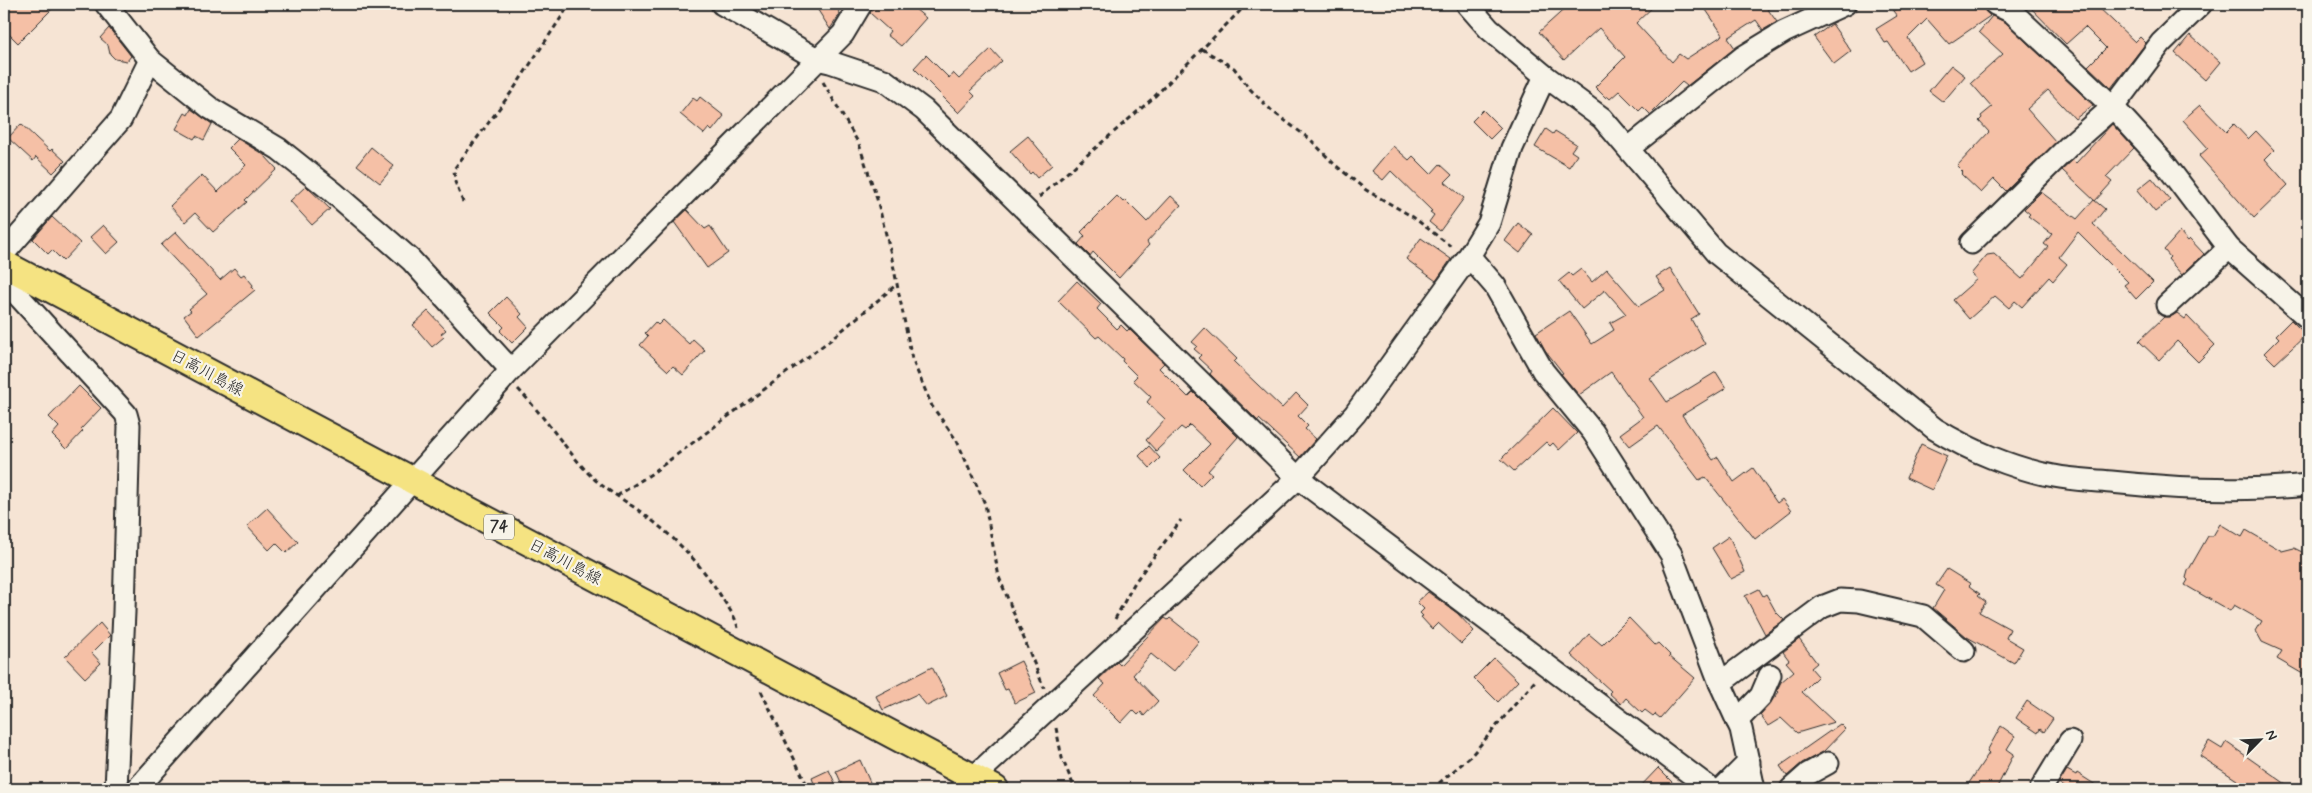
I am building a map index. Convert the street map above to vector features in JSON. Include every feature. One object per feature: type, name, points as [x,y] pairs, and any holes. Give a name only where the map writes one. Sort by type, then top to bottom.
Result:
[{"type":"main road","name":"日高川島線","points":[[4,264],[741,655],[976,785]]},
{"type":"street","points":[[106,4],[150,60],[210,108],[279,149],[333,192],[412,260],[508,373]]},
{"type":"street","points":[[722,4],[824,61],[884,80],[924,110],[1024,211],[1298,478],[1711,789]]},
{"type":"street","points":[[137,789],[508,373],[824,61],[861,4]]},
{"type":"street","points":[[1466,4],[1489,29],[1545,76],[1602,118],[1716,253],[1935,428],[1962,445],[1990,457],[2053,476],[2170,489],[2266,489],[2308,485]]},
{"type":"street","points":[[1629,148],[1743,57],[1784,32],[1845,4]]},
{"type":"street","points":[[1970,243],[2071,144],[2113,107],[2161,43],[2201,4]]},
{"type":"street","points":[[2009,6],[2113,107],[2166,165],[2230,248],[2308,318]]},
{"type":"street","points":[[4,253],[120,119],[150,60]]},
{"type":"street","points":[[976,785],[1051,705],[1298,478],[1355,414],[1470,256],[1489,223],[1512,148],[1545,76]]},
{"type":"street","points":[[2167,305],[2230,248]]},
{"type":"street","points":[[1470,256],[1495,286],[1543,371],[1593,432],[1672,554],[1720,683],[1737,721],[1749,762],[1754,789]]},
{"type":"street","points":[[4,275],[13,290],[126,414],[129,425],[124,612],[116,789]]},
{"type":"street","points":[[1720,683],[1822,607],[1840,600],[1859,601],[1923,616],[1964,651]]},
{"type":"street","points":[[1737,721],[1761,696],[1770,675]]},
{"type":"street","points":[[2041,789],[2070,741]]},
{"type":"street","points":[[1722,789],[1749,762]]},
{"type":"street","points":[[1791,789],[1808,774],[1828,762]]},
{"type":"path","points":[[463,202],[455,182],[454,169],[513,90],[570,4]]},
{"type":"path","points":[[1024,211],[1152,99],[1247,4]]},
{"type":"path","points":[[1202,49],[1234,68],[1250,89],[1272,111],[1311,140],[1334,164],[1366,190],[1414,217],[1456,250],[1470,256]]},
{"type":"path","points":[[824,61],[823,83],[859,144],[877,199],[891,254],[912,359],[932,406],[957,441],[985,504],[999,577],[1051,705],[1062,758],[1074,789]]},
{"type":"path","points":[[617,496],[658,469],[833,338],[896,285]]},
{"type":"path","points":[[508,373],[589,473],[672,537],[699,564],[736,620],[740,637],[741,655]]},
{"type":"path","points":[[1112,624],[1135,582],[1181,520]]},
{"type":"path","points":[[1432,789],[1470,757],[1547,666]]},
{"type":"path","points":[[759,686],[809,789]]},
{"type":"building","points":[[4,4],[57,4],[18,43],[4,29]]},
{"type":"building","points":[[814,4],[835,4],[840,14],[830,29]]},
{"type":"building","points":[[875,4],[909,4],[926,18],[901,46],[887,35],[890,31],[870,13]]},
{"type":"building","points":[[1570,4],[1656,4],[1636,23],[1672,62],[1679,54],[1686,59],[1723,35],[1702,4],[1764,4],[1777,22],[1763,30],[1756,20],[1728,38],[1735,48],[1687,86],[1682,82],[1650,114],[1643,107],[1639,111],[1619,91],[1610,99],[1607,96],[1606,98],[1595,87],[1625,57],[1599,28],[1564,60],[1539,32]]},
{"type":"building","points":[[1904,4],[1976,4],[1983,8],[1990,16],[1949,44],[1927,19],[1908,38],[1922,62],[1908,71],[1888,42],[1885,43],[1876,29],[1897,16],[1893,11]]},
{"type":"building","points":[[2027,4],[2095,4],[2135,42],[2140,37],[2146,43],[2111,88],[2088,66],[2106,48],[2085,27],[2066,44]]},
{"type":"building","points":[[1992,16],[2005,22],[2093,105],[2075,119],[2048,90],[2027,109],[2056,142],[2006,191],[1994,179],[1981,193],[1961,174],[1963,172],[1957,166],[1989,132],[1979,121],[1982,118],[1981,116],[1992,107],[1971,83],[2003,54],[1979,32]]},
{"type":"building","points":[[1832,24],[1851,51],[1834,64],[1814,37]]},
{"type":"building","points":[[109,28],[131,56],[127,61],[115,59],[110,54],[108,45],[100,38]]},
{"type":"building","points":[[2190,35],[2220,62],[2205,80],[2175,53]]},
{"type":"building","points":[[991,49],[1002,61],[970,91],[975,96],[959,113],[914,68],[926,55],[949,78],[953,73],[959,79]]},
{"type":"building","points":[[1951,65],[1965,76],[1943,102],[1929,91]]},
{"type":"building","points":[[700,97],[724,116],[712,131],[709,128],[704,134],[680,114],[693,98],[697,101]]},
{"type":"building","points":[[2200,105],[2226,132],[2234,124],[2248,139],[2256,131],[2274,150],[2265,159],[2288,185],[2254,218],[2199,156],[2208,148],[2183,120]]},
{"type":"building","points":[[191,109],[212,124],[204,140],[196,136],[194,139],[176,129],[185,113],[188,115]]},
{"type":"building","points":[[1483,110],[1501,128],[1490,139],[1472,121]]},
{"type":"building","points":[[21,124],[50,151],[52,149],[65,161],[53,173],[36,157],[33,161],[8,138]]},
{"type":"building","points":[[2112,124],[2134,148],[2106,177],[2112,182],[2095,201],[2062,170],[2073,160],[2076,163]]},
{"type":"building","points":[[1546,129],[1553,134],[1555,131],[1576,144],[1571,151],[1577,155],[1569,167],[1535,147]]},
{"type":"building","points":[[1028,136],[1052,165],[1037,178],[1032,172],[1030,174],[1010,151]]},
{"type":"building","points":[[238,139],[264,155],[277,169],[245,200],[247,202],[213,232],[195,213],[185,222],[170,206],[202,175],[218,192],[246,165],[229,148]]},
{"type":"building","points":[[1393,146],[1409,160],[1413,156],[1431,174],[1440,164],[1452,175],[1445,182],[1464,198],[1440,231],[1429,222],[1434,215],[1430,212],[1432,211],[1391,171],[1383,180],[1372,171]]},
{"type":"building","points":[[371,147],[394,166],[380,183],[357,165]]},
{"type":"building","points":[[2152,178],[2170,200],[2155,212],[2137,190]]},
{"type":"building","points":[[306,186],[330,209],[312,225],[290,201]]},
{"type":"building","points":[[2041,192],[2077,219],[2094,200],[2105,209],[2093,224],[2153,282],[2136,299],[2124,285],[2128,282],[2078,232],[2059,257],[2067,264],[2053,281],[2049,277],[2022,307],[2015,301],[2009,308],[1995,296],[1969,319],[1953,300],[1977,279],[1971,274],[1987,255],[1994,254],[2022,279],[2048,247],[2044,244],[2052,234],[2028,216],[2030,214],[2024,209]]},
{"type":"building","points":[[1117,196],[1123,202],[1125,200],[1147,222],[1171,196],[1181,205],[1147,242],[1149,245],[1119,278],[1093,252],[1090,256],[1078,244],[1085,236],[1081,232]]},
{"type":"building","points":[[687,210],[705,229],[710,226],[728,253],[707,268],[674,222]]},
{"type":"building","points":[[52,217],[80,243],[63,261],[52,250],[48,254],[33,239]]},
{"type":"building","points":[[1518,223],[1533,235],[1520,253],[1505,241]]},
{"type":"building","points":[[103,225],[119,242],[106,254],[90,237]]},
{"type":"building","points":[[176,232],[220,280],[234,268],[241,276],[244,274],[255,290],[199,336],[184,316],[191,311],[189,309],[207,294],[161,245]]},
{"type":"building","points":[[2180,232],[2188,241],[2190,239],[2204,254],[2182,275],[2168,259],[2170,257],[2164,250]]},
{"type":"building","points":[[1421,238],[1451,259],[1436,281],[1406,259]]},
{"type":"building","points":[[1670,268],[1699,314],[1691,319],[1705,344],[1650,378],[1667,402],[1716,372],[1726,388],[1682,415],[1713,460],[1718,457],[1734,482],[1753,468],[1777,503],[1782,499],[1791,511],[1755,539],[1705,477],[1699,480],[1658,426],[1630,446],[1620,434],[1643,417],[1611,372],[1579,395],[1561,374],[1563,373],[1545,350],[1536,333],[1569,311],[1592,344],[1614,330],[1610,323],[1626,314],[1605,290],[1582,309],[1559,281],[1569,273],[1572,276],[1581,269],[1592,282],[1607,269],[1639,306],[1665,290],[1656,277]]},
{"type":"building","points":[[1077,281],[1101,304],[1097,309],[1117,329],[1121,325],[1127,331],[1129,329],[1164,363],[1159,368],[1188,397],[1193,392],[1238,437],[1208,471],[1212,474],[1200,486],[1184,470],[1210,444],[1190,425],[1185,430],[1181,427],[1156,451],[1146,440],[1165,419],[1147,402],[1151,397],[1133,380],[1137,376],[1122,361],[1123,359],[1099,336],[1096,338],[1058,301]]},
{"type":"building","points":[[506,297],[522,314],[519,317],[528,327],[512,343],[500,331],[504,327],[490,313]]},
{"type":"building","points":[[428,311],[446,330],[441,334],[444,337],[432,347],[413,325]]},
{"type":"building","points":[[2177,313],[2185,319],[2187,316],[2215,345],[2198,362],[2177,341],[2159,360],[2139,341],[2164,317],[2170,317]]},
{"type":"building","points":[[663,320],[689,344],[693,339],[705,350],[683,375],[673,366],[668,371],[640,345],[648,336],[645,333],[655,322],[658,325]]},
{"type":"building","points":[[2291,320],[2306,335],[2275,364],[2264,353],[2279,338],[2276,335]]},
{"type":"building","points":[[1205,328],[1237,359],[1234,362],[1282,408],[1296,393],[1308,405],[1298,416],[1308,426],[1305,429],[1316,439],[1300,457],[1259,419],[1258,421],[1210,374],[1212,371],[1198,358],[1201,355],[1194,349],[1197,346],[1192,342]]},
{"type":"building","points":[[79,386],[101,408],[81,429],[83,431],[66,449],[52,435],[59,427],[49,417]]},
{"type":"building","points":[[1553,408],[1577,433],[1559,450],[1553,443],[1550,446],[1546,442],[1514,471],[1501,459]]},
{"type":"building","points":[[1921,444],[1947,456],[1932,490],[1906,478]]},
{"type":"building","points":[[1149,446],[1160,458],[1150,468],[1139,456]]},
{"type":"building","points":[[267,508],[298,542],[286,553],[276,543],[269,550],[247,526]]},
{"type":"building","points":[[2220,524],[2242,537],[2246,530],[2282,551],[2294,548],[2306,554],[2308,558],[2308,573],[2303,586],[2308,589],[2308,677],[2277,659],[2282,651],[2262,642],[2256,631],[2262,621],[2234,605],[2230,611],[2185,585],[2188,580],[2186,578],[2188,571],[2208,536],[2213,536]]},
{"type":"building","points":[[1729,536],[1745,572],[1731,579],[1712,548]]},
{"type":"building","points":[[1947,569],[1971,584],[1969,586],[1980,594],[1978,596],[1986,602],[1979,612],[2010,629],[2006,638],[2023,648],[2014,663],[1967,637],[1933,608],[1944,590],[1936,585]]},
{"type":"building","points":[[1759,589],[1763,596],[1766,594],[1776,612],[1784,620],[1765,634],[1745,596]]},
{"type":"building","points":[[1428,592],[1457,613],[1474,631],[1461,644],[1438,623],[1432,629],[1421,617],[1423,616],[1420,613],[1424,609],[1417,602]]},
{"type":"building","points":[[1165,618],[1168,620],[1170,618],[1199,641],[1173,672],[1151,654],[1133,675],[1158,701],[1144,716],[1141,712],[1138,715],[1133,710],[1121,723],[1094,696],[1105,684],[1099,679],[1117,662],[1120,665]]},
{"type":"building","points":[[1629,618],[1655,645],[1658,643],[1669,656],[1695,678],[1660,718],[1655,714],[1653,716],[1645,710],[1642,713],[1626,698],[1621,704],[1609,693],[1611,691],[1571,655],[1589,634],[1602,645]]},
{"type":"building","points":[[100,623],[110,635],[92,653],[101,663],[85,678],[65,657]]},
{"type":"building","points":[[1799,639],[1817,663],[1811,668],[1818,676],[1802,692],[1834,722],[1797,733],[1781,718],[1768,726],[1760,715],[1779,692],[1777,690],[1781,682],[1794,671],[1786,662],[1789,660],[1783,652]]},
{"type":"building","points":[[1494,658],[1518,681],[1498,702],[1474,678]]},
{"type":"building","points":[[1021,661],[1036,693],[1015,703],[1008,689],[1005,690],[997,673]]},
{"type":"building","points":[[932,667],[947,696],[927,706],[917,694],[883,710],[876,696]]},
{"type":"building","points":[[2027,701],[2053,719],[2044,732],[2040,729],[2038,733],[2016,718]]},
{"type":"building","points":[[1840,724],[1845,729],[1823,752],[1802,763],[1787,776],[1780,766]]},
{"type":"building","points":[[2001,726],[2015,736],[2007,749],[2014,754],[1996,789],[1965,789],[1989,753],[1987,751]]},
{"type":"building","points":[[2209,741],[2222,749],[2226,742],[2293,789],[2235,789],[2240,782],[2200,756]]},
{"type":"building","points":[[860,760],[873,789],[844,789],[836,771]]},
{"type":"building","points":[[1658,768],[1679,789],[1638,789]]},
{"type":"building","points":[[829,770],[835,783],[816,789],[812,778]]},
{"type":"building","points":[[2067,770],[2076,775],[2077,773],[2102,789],[2067,789],[2059,783]]}]
